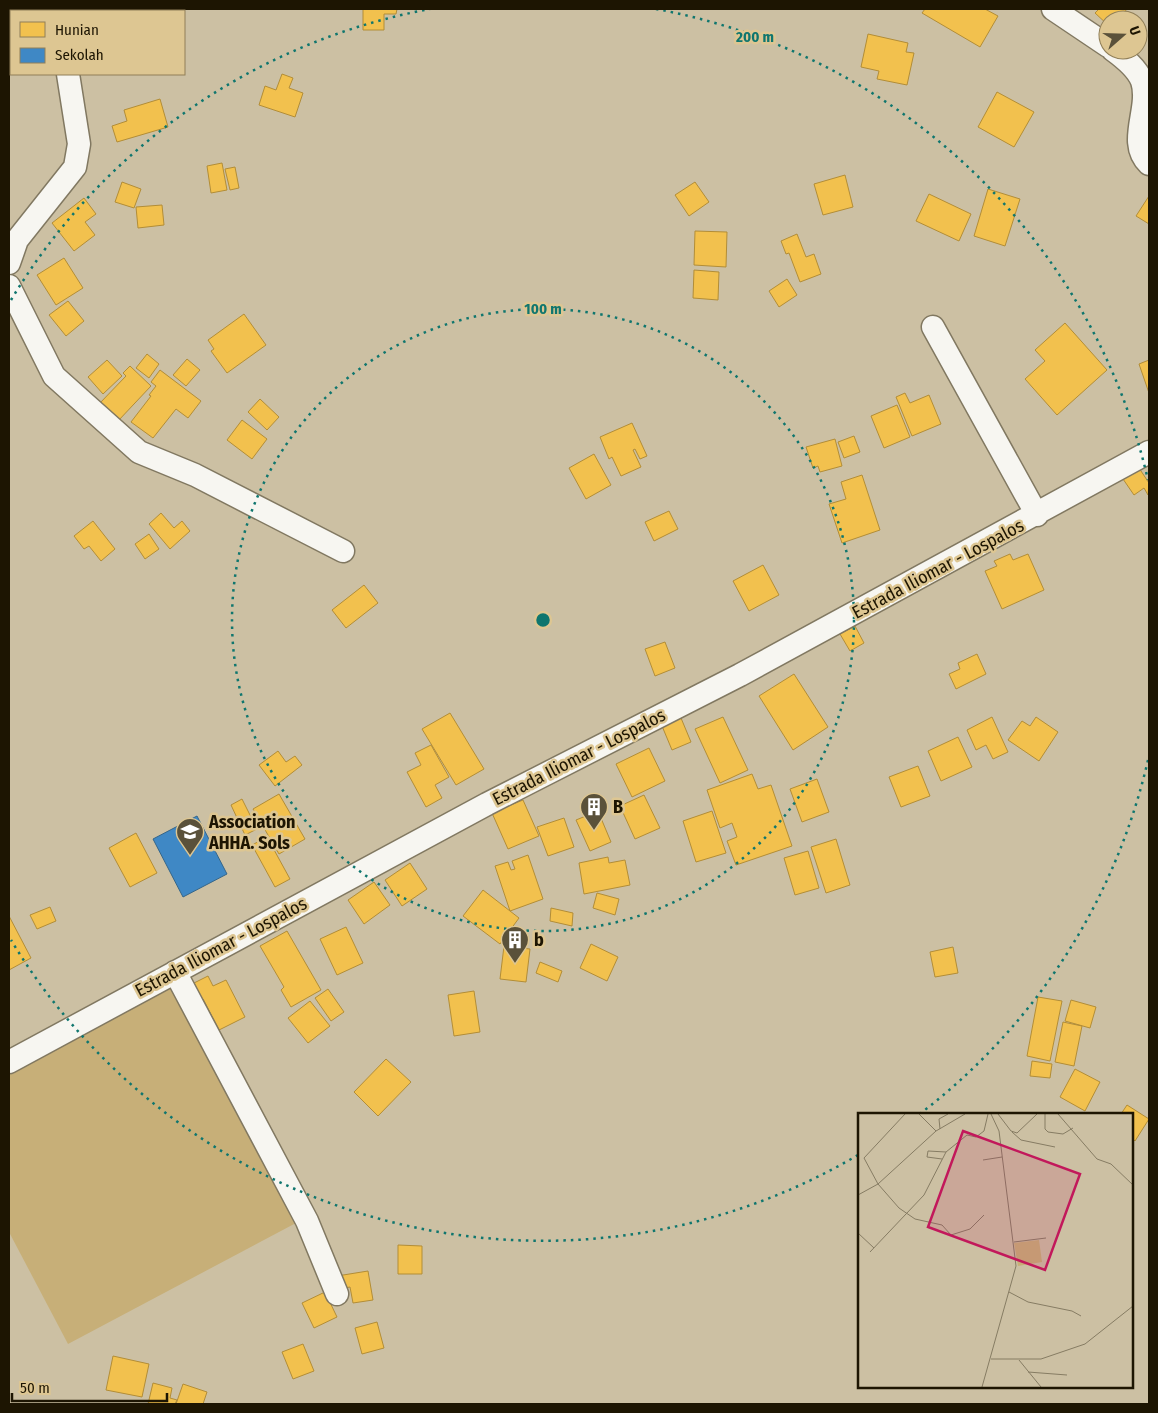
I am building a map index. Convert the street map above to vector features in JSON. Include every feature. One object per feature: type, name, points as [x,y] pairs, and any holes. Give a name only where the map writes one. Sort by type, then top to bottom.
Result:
[{"type":"street","points":[[1052,9],[1098,39]]},
{"type":"street","points":[[1128,60],[1142,82],[1142,116],[1138,143],[1149,164]]},
{"type":"street","points":[[9,263],[17,240],[74,167],[79,144],[68,75]]},
{"type":"street","points":[[9,286],[54,376],[139,452],[195,475],[342,551]]},
{"type":"street","points":[[933,327],[1037,515]]},
{"type":"street","name":"Estrada Iliomar - Lospalos","points":[[9,1062],[487,804],[740,675],[1037,515],[1149,452]]},
{"type":"street","points":[[175,972],[307,1221],[337,1294]]},
{"type":"shaded area","points":[[167,980],[296,1223],[68,1344],[9,1232],[9,1064]]},
{"type":"building: Hunian","points":[[363,9],[397,9],[396,14],[384,14],[384,30],[363,30]]},
{"type":"building: Hunian","points":[[925,9],[985,9],[998,16],[980,47],[922,13]]},
{"type":"building: Hunian","points":[[1099,9],[1127,9],[1126,10]]},
{"type":"building: Hunian","points":[[868,34],[908,43],[906,52],[914,53],[907,85],[877,79],[879,71],[861,67]]},
{"type":"building: Hunian","points":[[282,74],[293,78],[289,88],[303,93],[295,117],[259,105],[265,86],[276,90]]},
{"type":"building: Hunian","points":[[997,92],[1034,112],[1014,147],[978,127]]},
{"type":"building: Hunian","points":[[160,99],[168,127],[117,142],[112,126],[127,121],[124,110]]},
{"type":"building: Hunian","points":[[222,163],[227,190],[211,193],[207,166]]},
{"type":"building: Hunian","points":[[235,167],[239,188],[230,190],[225,169]]},
{"type":"building: Hunian","points":[[845,175],[853,207],[823,215],[814,184]]},
{"type":"building: Hunian","points":[[122,182],[141,189],[134,208],[115,202]]},
{"type":"building: Hunian","points":[[695,182],[709,202],[689,216],[675,195]]},
{"type":"building: Hunian","points":[[988,189],[1020,199],[1005,246],[974,236]]},
{"type":"building: Hunian","points":[[929,194],[971,214],[959,241],[916,221]]},
{"type":"building: Hunian","points":[[1149,196],[1149,224],[1136,216]]},
{"type":"building: Hunian","points":[[84,198],[96,214],[85,222],[95,235],[74,251],[52,223]]},
{"type":"building: Hunian","points":[[162,205],[164,225],[138,228],[136,207]]},
{"type":"building: Hunian","points":[[695,231],[727,232],[726,267],[694,265]]},
{"type":"building: Hunian","points":[[797,234],[806,257],[814,254],[821,274],[800,282],[789,253],[786,254],[781,241]]},
{"type":"building: Hunian","points":[[64,258],[83,288],[56,305],[37,275]]},
{"type":"building: Hunian","points":[[694,270],[719,272],[718,300],[693,298]]},
{"type":"building: Hunian","points":[[787,279],[797,295],[779,307],[769,291]]},
{"type":"building: Hunian","points":[[68,301],[84,321],[66,336],[49,315]]},
{"type":"building: Hunian","points":[[244,314],[266,345],[227,373],[211,351],[214,349],[208,340]]},
{"type":"building: Hunian","points":[[1065,323],[1107,370],[1057,415],[1025,379],[1045,361],[1035,350]]},
{"type":"building: Hunian","points":[[147,354],[159,364],[149,378],[136,368]]},
{"type":"building: Hunian","points":[[187,359],[200,370],[186,386],[173,375]]},
{"type":"building: Hunian","points":[[107,360],[122,376],[103,394],[88,377]]},
{"type":"building: Hunian","points":[[1149,360],[1149,393],[1139,364]]},
{"type":"building: Hunian","points":[[130,366],[151,386],[118,421],[99,404],[126,376],[123,373]]},
{"type":"building: Hunian","points":[[160,370],[201,401],[188,418],[176,409],[153,438],[131,422],[151,396],[149,395],[156,386],[151,382]]},
{"type":"building: Hunian","points":[[905,393],[910,403],[929,395],[941,424],[912,436],[896,397]]},
{"type":"building: Hunian","points":[[260,399],[279,417],[267,430],[248,412]]},
{"type":"building: Hunian","points":[[897,405],[910,437],[884,448],[871,416]]},
{"type":"building: Hunian","points":[[242,420],[267,439],[252,459],[227,440]]},
{"type":"building: Hunian","points":[[632,423],[647,456],[640,459],[635,449],[633,450],[641,467],[621,476],[612,457],[609,459],[600,437]]},
{"type":"building: Hunian","points":[[854,436],[860,452],[844,458],[838,442]]},
{"type":"building: Hunian","points":[[835,439],[842,466],[820,472],[818,466],[813,468],[806,447]]},
{"type":"building: Hunian","points":[[594,454],[611,485],[586,499],[569,468]]},
{"type":"building: Hunian","points":[[1139,468],[1149,483],[1148,495],[1144,488],[1134,495],[1123,479]]},
{"type":"building: Hunian","points":[[862,475],[880,530],[842,543],[829,504],[846,499],[841,482]]},
{"type":"building: Hunian","points":[[669,511],[678,529],[654,541],[645,522]]},
{"type":"building: Hunian","points":[[161,513],[174,528],[182,521],[190,531],[170,549],[149,524]]},
{"type":"building: Hunian","points":[[93,521],[115,549],[101,561],[89,546],[84,549],[74,536]]},
{"type":"building: Hunian","points":[[149,534],[159,549],[145,559],[135,544]]},
{"type":"building: Hunian","points":[[1010,554],[1013,560],[1028,554],[1044,590],[1002,609],[985,571],[997,566],[994,561]]},
{"type":"building: Hunian","points":[[763,565],[779,595],[749,611],[733,581]]},
{"type":"building: Hunian","points":[[364,585],[378,603],[346,628],[332,610]]},
{"type":"building: Hunian","points":[[855,626],[864,643],[850,651],[840,634]]},
{"type":"building: Hunian","points":[[665,642],[675,668],[655,676],[645,649]]},
{"type":"building: Hunian","points":[[977,654],[986,674],[956,689],[949,674],[960,669],[958,663]]},
{"type":"building: Hunian","points":[[794,674],[828,727],[793,750],[759,696]]},
{"type":"building: Hunian","points":[[450,713],[484,769],[456,785],[422,729]]},
{"type":"building: Hunian","points":[[723,717],[748,770],[720,783],[695,729]]},
{"type":"building: Hunian","points":[[992,717],[1008,752],[993,759],[986,745],[976,750],[967,730]]},
{"type":"building: Hunian","points":[[1036,717],[1058,732],[1039,761],[1008,740],[1022,721],[1030,726]]},
{"type":"building: Hunian","points":[[681,718],[691,742],[672,750],[662,726]]},
{"type":"building: Hunian","points":[[958,737],[972,767],[941,781],[928,751]]},
{"type":"building: Hunian","points":[[431,745],[449,777],[435,785],[442,798],[426,807],[407,772],[421,765],[415,753]]},
{"type":"building: Hunian","points":[[649,748],[665,781],[632,797],[616,764]]},
{"type":"building: Hunian","points":[[278,751],[286,762],[295,756],[302,765],[275,786],[259,765]]},
{"type":"building: Hunian","points":[[918,766],[930,796],[901,807],[889,777]]},
{"type":"building: Hunian","points":[[752,774],[758,789],[771,785],[792,846],[736,865],[727,841],[737,837],[732,823],[720,828],[707,790]]},
{"type":"building: Hunian","points":[[817,779],[829,812],[802,822],[790,789]]},
{"type":"building: Hunian","points":[[279,794],[305,839],[279,854],[253,809]]},
{"type":"building: Hunian","points":[[644,795],[660,828],[635,839],[620,806]]},
{"type":"building: Hunian","points":[[242,799],[257,829],[245,835],[231,805]]},
{"type":"building: Hunian","points":[[523,800],[539,836],[508,849],[492,813]]},
{"type":"building: Hunian","name":"B","points":[[598,811],[611,842],[590,851],[576,820]]},
{"type":"building: Hunian","points":[[712,811],[726,853],[696,862],[683,821]]},
{"type":"building: Hunian","points":[[564,818],[574,847],[548,856],[537,827]]},
{"type":"building: Hunian","points":[[136,833],[157,873],[130,887],[109,848]]},
{"type":"building: Hunian","points":[[267,837],[290,879],[275,887],[252,845]]},
{"type":"building: Hunian","points":[[836,839],[850,885],[826,893],[811,847]]},
{"type":"building: Hunian","points":[[808,851],[819,888],[795,895],[784,858]]},
{"type":"building: Hunian","points":[[528,855],[543,899],[510,911],[495,866],[508,862],[511,870],[515,869],[512,861]]},
{"type":"building: Hunian","points":[[608,857],[609,863],[625,860],[630,885],[584,894],[579,863]]},
{"type":"building: Hunian","points":[[410,863],[427,889],[402,906],[385,880]]},
{"type":"building: Hunian","points":[[374,882],[390,905],[364,924],[348,900]]},
{"type":"building: Hunian","points":[[483,890],[519,918],[500,944],[463,916]]},
{"type":"building: Hunian","points":[[597,893],[619,899],[615,915],[593,908]]},
{"type":"building: Hunian","points":[[50,907],[56,921],[37,929],[30,915]]},
{"type":"building: Hunian","name":"b","points":[[551,908],[573,913],[572,926],[550,921]]},
{"type":"building: Hunian","points":[[9,916],[31,958],[9,970]]},
{"type":"building: Hunian","points":[[346,927],[363,963],[337,975],[320,939]]},
{"type":"building: Hunian","points":[[287,931],[321,990],[291,1007],[281,990],[284,987],[260,946]]},
{"type":"building: Hunian","points":[[591,944],[618,957],[607,981],[580,968]]},
{"type":"building: Hunian","name":"b","points":[[504,946],[530,949],[526,982],[500,979]]},
{"type":"building: Hunian","points":[[953,947],[958,973],[935,977],[930,952]]},
{"type":"building: Hunian","points":[[540,962],[562,971],[558,982],[536,973]]},
{"type":"building: Hunian","points":[[208,976],[213,986],[226,980],[245,1017],[219,1030],[203,999],[200,1000],[192,984]]},
{"type":"building: Hunian","points":[[328,989],[344,1012],[331,1021],[315,998]]},
{"type":"building: Hunian","points":[[474,991],[480,1032],[454,1036],[448,995]]},
{"type":"building: Hunian","points":[[1038,997],[1062,1001],[1050,1061],[1027,1056]]},
{"type":"building: Hunian","points":[[1071,1000],[1096,1007],[1090,1028],[1065,1021]]},
{"type":"building: Hunian","points":[[310,1001],[330,1026],[308,1043],[288,1018]]},
{"type":"building: Hunian","points":[[1063,1022],[1082,1026],[1074,1066],[1055,1062]]},
{"type":"building: Hunian","points":[[386,1059],[411,1082],[378,1116],[354,1092]]},
{"type":"building: Hunian","points":[[1032,1061],[1052,1064],[1050,1078],[1030,1076]]},
{"type":"building: Hunian","points":[[1075,1069],[1100,1082],[1085,1111],[1060,1097]]},
{"type":"building: Hunian","points":[[1127,1105],[1149,1119],[1135,1141],[1133,1139],[1133,1113],[1122,1113]]},
{"type":"building: Hunian","points":[[398,1245],[422,1246],[422,1274],[398,1274]]},
{"type":"building: Hunian","points":[[368,1271],[373,1300],[353,1303],[350,1287],[340,1289],[337,1276]]},
{"type":"building: Hunian","points":[[325,1292],[337,1317],[314,1328],[302,1303]]},
{"type":"building: Hunian","points":[[377,1322],[384,1348],[362,1354],[355,1328]]},
{"type":"building: Hunian","points":[[303,1344],[314,1371],[293,1379],[282,1352]]},
{"type":"building: Hunian","points":[[113,1356],[149,1364],[142,1397],[106,1390]]},
{"type":"building: Hunian","points":[[153,1383],[172,1388],[170,1398],[177,1400],[175,1404],[148,1404]]},
{"type":"building: Hunian","points":[[183,1384],[207,1392],[203,1404],[176,1404]]},
{"type":"building: Sekolah","name":"Association AHHA. Sols","points":[[197,816],[227,874],[183,897],[153,839]]},
{"type":"place","name":"B","points":[[594,831]]},
{"type":"place","name":"Association AHHA. Sols","points":[[190,856]]},
{"type":"place","name":"b","points":[[515,964]]}]
